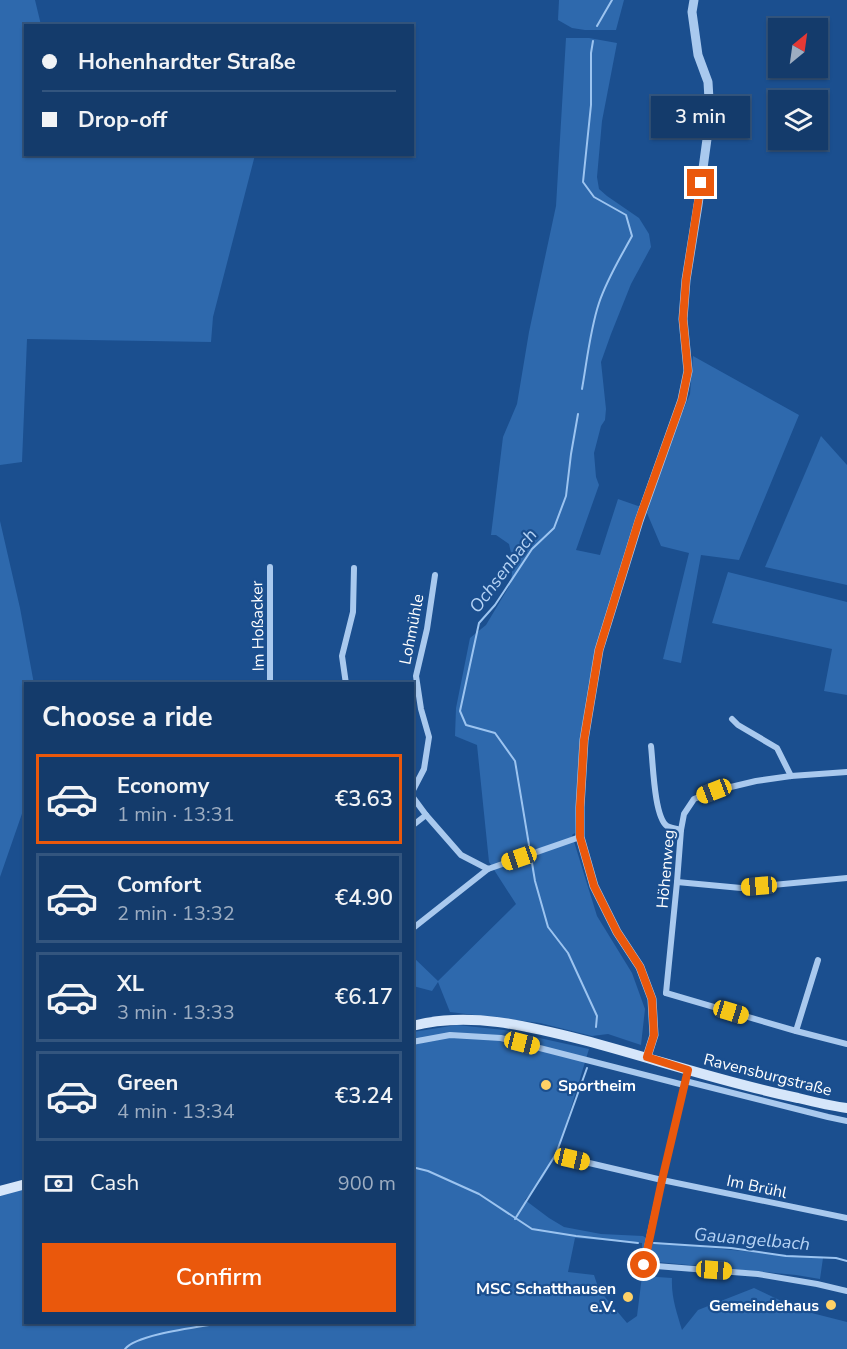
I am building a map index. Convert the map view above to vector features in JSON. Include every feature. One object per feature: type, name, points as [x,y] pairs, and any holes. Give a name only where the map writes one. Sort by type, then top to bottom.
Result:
[{"type":"main road","name":"Ravensburgstraße","points":[[414,1026],[455,1020],[491,1020],[647,1057],[686,1078],[847,1108]]},
{"type":"main road","points":[[0,1191],[24,1185]]},
{"type":"street","points":[[647,1057],[654,1035],[652,999],[640,967],[617,932],[594,886],[580,837],[580,807],[584,740],[599,650],[639,520],[682,400],[688,371],[683,319],[686,280],[710,117],[708,82],[698,55],[692,12],[694,0]]},
{"type":"street","name":"Im Hoßacker","points":[[270,567],[270,682]]},
{"type":"street","points":[[346,682],[342,656],[353,612],[354,568]]},
{"type":"street","name":"Lohmühle","points":[[414,790],[424,769],[429,737],[421,709],[416,676],[427,629],[435,575]]},
{"type":"street","points":[[732,719],[777,748],[791,776]]},
{"type":"street","points":[[651,746],[657,807],[663,822],[668,827],[681,830]]},
{"type":"street","name":"Höhenweg","points":[[666,993],[681,830],[684,814],[694,799],[714,791],[756,781],[847,772]]},
{"type":"street","points":[[414,797],[426,815],[461,855],[488,868]]},
{"type":"street","points":[[414,824],[426,815]]},
{"type":"street","points":[[414,926],[488,868],[580,837]]},
{"type":"street","points":[[677,882],[741,888],[847,878]]},
{"type":"street","points":[[796,1031],[818,960]]},
{"type":"street","points":[[652,999],[666,993],[847,1044]]},
{"type":"street","points":[[414,1042],[450,1035],[501,1038],[686,1078],[828,1118],[847,1120]]},
{"type":"street","points":[[686,1078],[644,1265],[758,1274],[847,1291]]},
{"type":"street","name":"Im Brühl","points":[[572,1159],[847,1218]]},
{"type":"shaded area","points":[[0,0],[35,0],[41,24],[24,24],[24,156],[255,156],[213,317],[211,342],[27,339],[22,462],[0,465]]},
{"type":"shaded area","points":[[559,0],[624,0],[616,30],[585,30],[572,28],[558,20]]},
{"type":"shaded area","points":[[566,38],[589,38],[617,43],[602,121],[597,177],[599,189],[639,218],[649,234],[651,247],[631,284],[601,362],[606,409],[605,420],[601,426],[594,453],[599,485],[576,550],[600,555],[618,499],[641,507],[619,572],[589,682],[581,739],[575,833],[572,835],[597,916],[632,973],[645,1009],[641,1045],[608,1034],[592,1036],[540,1023],[450,1012],[438,982],[432,991],[414,986],[414,958],[438,981],[516,904],[489,862],[477,745],[455,736],[456,708],[470,638],[486,625],[511,583],[513,562],[509,544],[496,535],[491,535],[503,437],[517,404],[529,332],[556,206]]},
{"type":"shaded area","points":[[693,356],[799,415],[739,560],[701,555],[681,663],[663,659],[689,553],[661,546],[647,513],[669,445],[690,394]]},
{"type":"shaded area","points":[[821,436],[847,465],[847,585],[765,567]]},
{"type":"shaded area","points":[[0,521],[34,682],[24,682],[24,808],[0,877]]},
{"type":"shaded area","points":[[728,572],[847,602],[847,695],[824,691],[832,649],[712,623]]},
{"type":"shaded area","points":[[457,1025],[504,1030],[589,1049],[557,1154],[542,1179],[525,1200],[564,1227],[601,1234],[643,1236],[653,1242],[823,1258],[820,1279],[657,1262],[642,1258],[642,1243],[575,1238],[568,1272],[594,1275],[599,1290],[627,1323],[637,1316],[642,1276],[672,1278],[673,1298],[682,1330],[698,1310],[754,1288],[800,1310],[847,1322],[847,1349],[0,1349],[0,1195],[24,1187],[24,1324],[414,1324],[414,1032]]},
{"type":"waterway","name":"Ochsenbach","points":[[597,26],[612,0]]},
{"type":"waterway","name":"Ochsenbach","points":[[582,389],[599,303],[632,236],[626,215],[594,197],[583,182],[591,105],[593,41]]},
{"type":"waterway","name":"Ochsenbach","points":[[578,414],[566,496],[554,528],[532,549],[495,605],[479,623],[460,711],[466,725],[495,733],[515,761],[535,881],[548,927],[568,953],[597,1016],[596,1027]]},
{"type":"waterway","name":"Ochsenbach","points":[[515,1219],[556,1154],[587,1068]]},
{"type":"waterway","name":"Gauangelbach","points":[[414,1168],[428,1171],[479,1194],[532,1229],[638,1243]]},
{"type":"waterway","name":"Gauangelbach","points":[[654,1243],[731,1248],[786,1256],[836,1258],[847,1261]]},
{"type":"waterway","name":"Gauangelbach","points":[[125,1349],[142,1339],[155,1335],[215,1324]]},
{"type":"place","name":"Sportheim","points":[[546,1085]]},
{"type":"place","name":"MSC Schatthausen e.V.","points":[[628,1297]]},
{"type":"place","name":"Gemeindehaus","points":[[831,1305]]},
{"type":"route","points":[[644,1265],[688,1070],[647,1057],[654,1035],[652,999],[640,967],[617,932],[594,886],[580,837],[580,807],[584,740],[599,650],[639,520],[687,381],[688,360],[683,319],[686,280],[701,183]]}]
